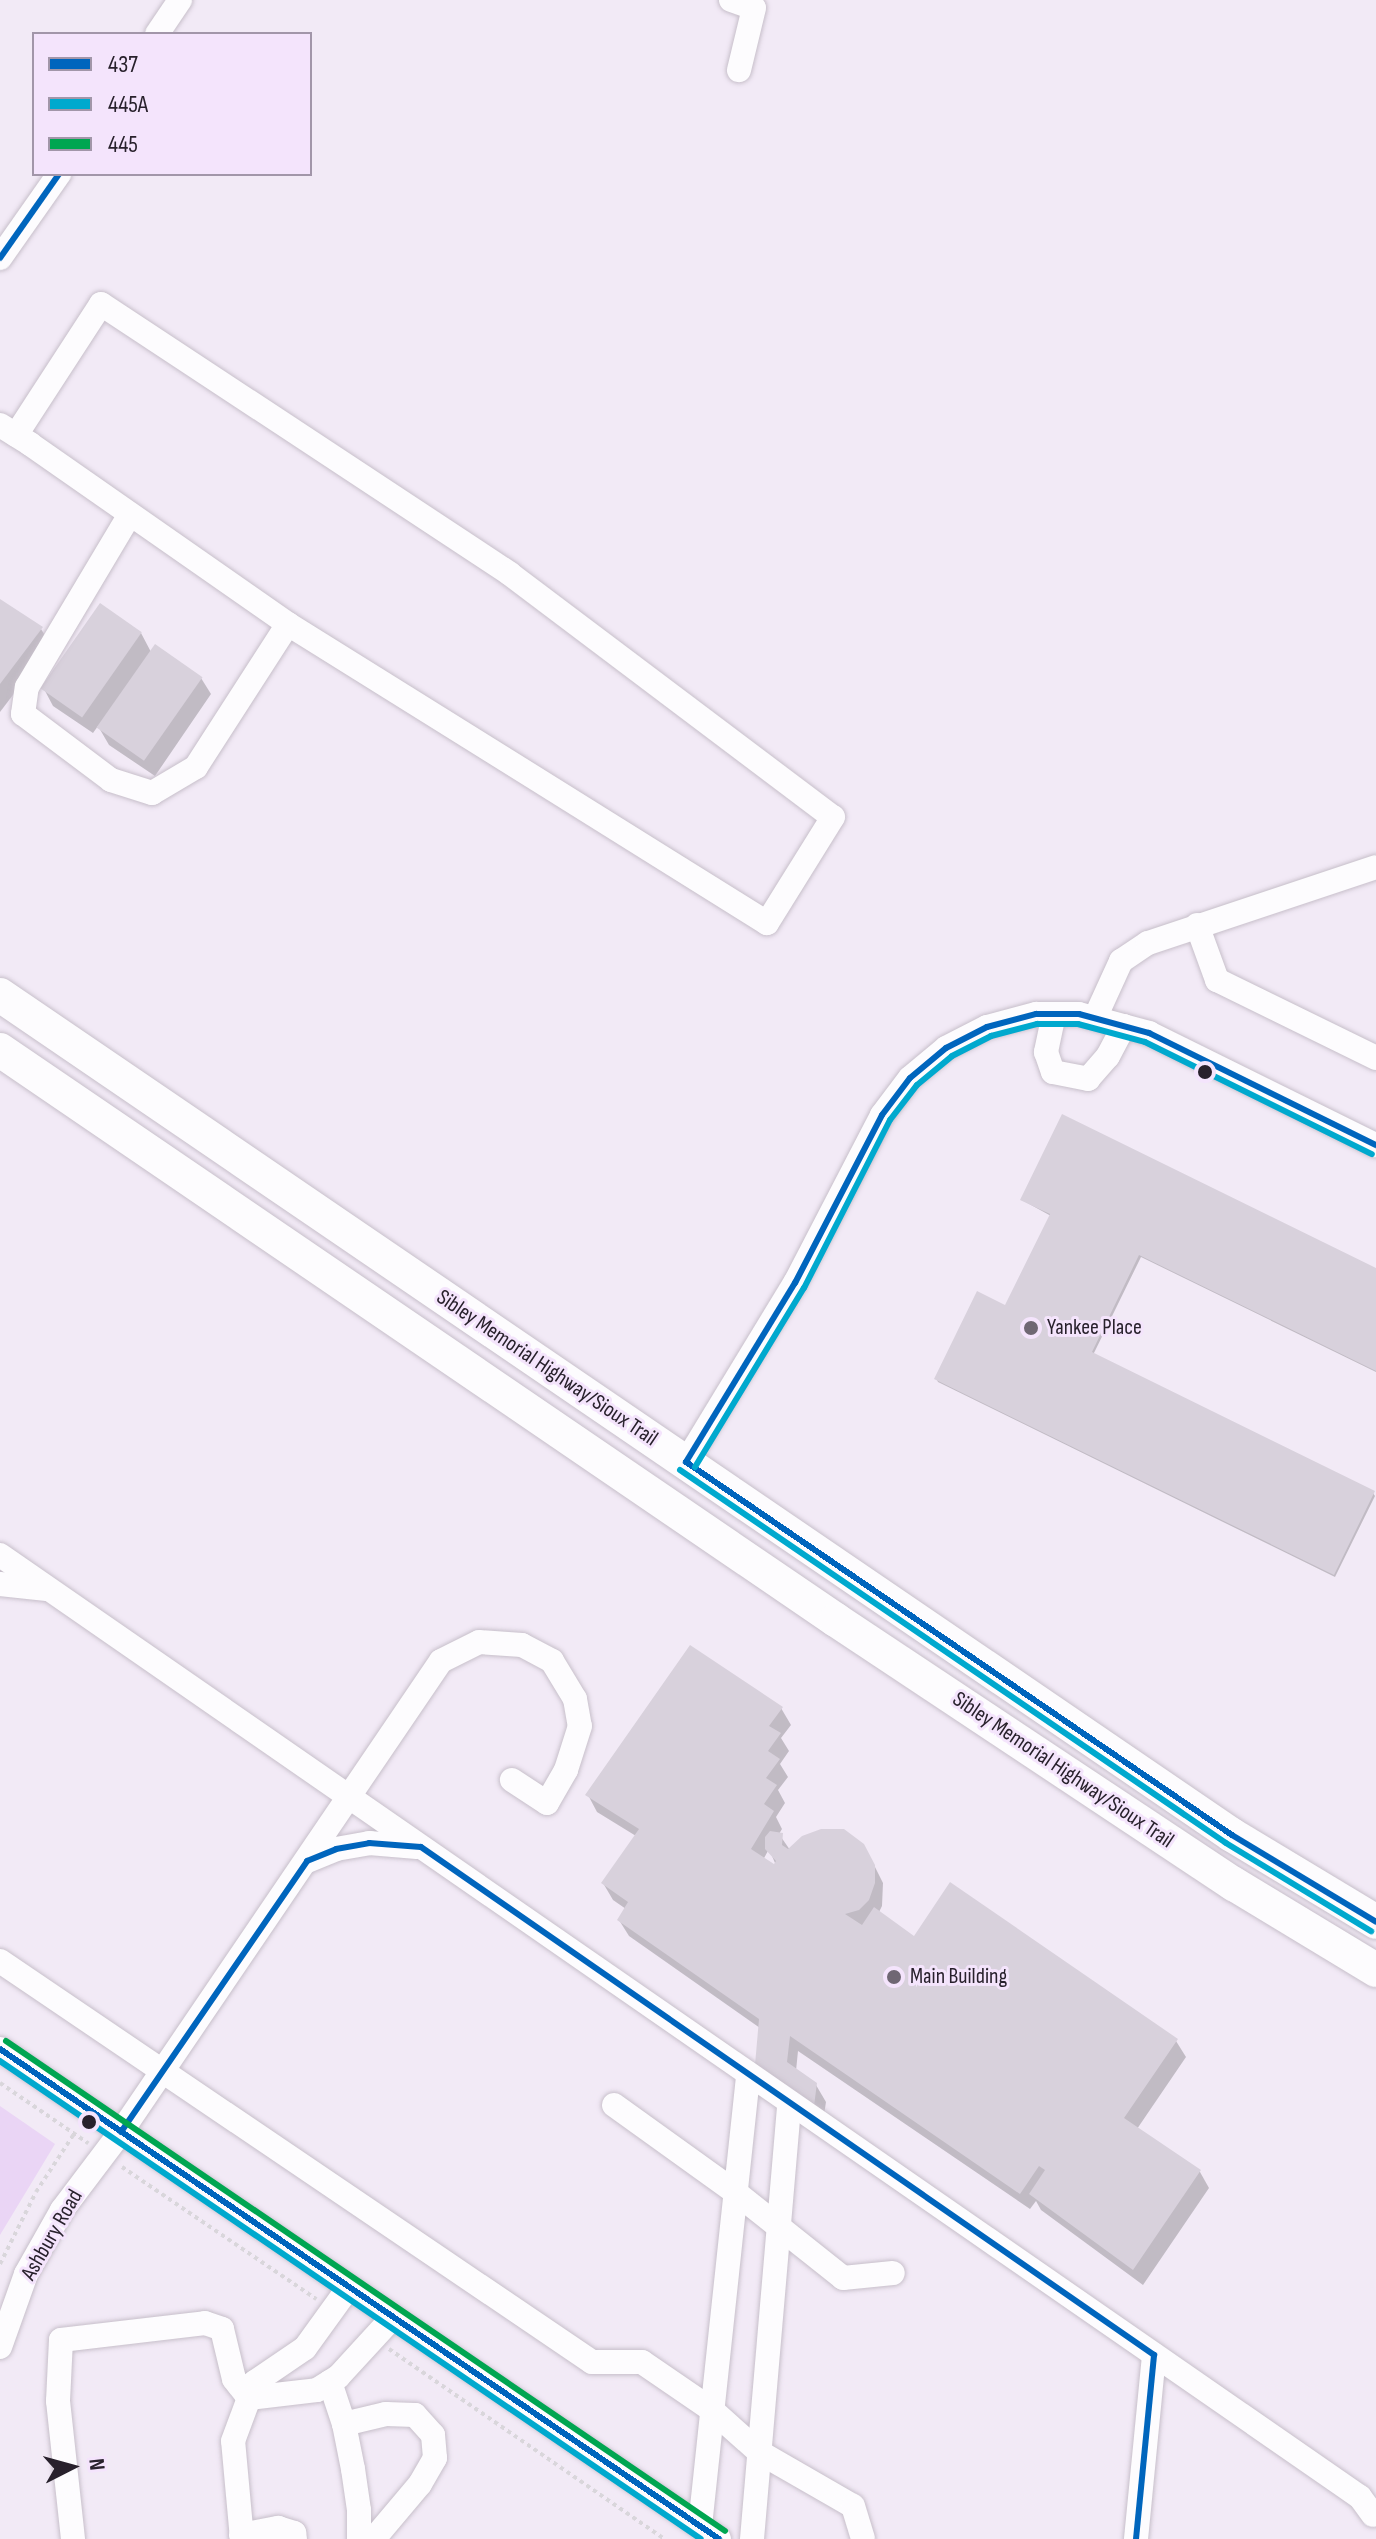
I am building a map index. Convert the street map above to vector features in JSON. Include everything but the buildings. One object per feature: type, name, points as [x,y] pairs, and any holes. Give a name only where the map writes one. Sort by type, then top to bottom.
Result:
[{"type":"highway","name":"Sibley Memorial Highway/Sioux Trail","points":[[0,995],[1232,1835],[1376,1922]]},
{"type":"highway","name":"Sibley Memorial Highway/Sioux Trail","points":[[0,1050],[823,1611],[1234,1884],[1376,1970]]},
{"type":"street","points":[[158,32],[180,0]]},
{"type":"street","points":[[731,0],[754,8],[739,70]]},
{"type":"street","points":[[0,258],[58,176]]},
{"type":"street","points":[[101,304],[510,574],[833,817],[767,923],[288,624],[8,430],[101,304]]},
{"type":"street","points":[[130,514],[27,687],[23,714],[111,780],[152,793],[196,767],[288,624]]},
{"type":"street","points":[[1095,1018],[1121,961],[1148,943],[1376,867]]},
{"type":"street","points":[[1197,925],[1217,980],[1376,1058]]},
{"type":"street","points":[[686,1462],[795,1283],[882,1115],[910,1078],[946,1048],[987,1027],[1036,1014],[1054,1014],[1095,1018],[1149,1033],[1376,1145]]},
{"type":"street","points":[[1054,1014],[1046,1052],[1053,1072],[1088,1079],[1108,1056],[1124,1026]]},
{"type":"street","points":[[0,1555],[1360,2497],[1373,2515]]},
{"type":"street","points":[[0,1584],[49,1589]]},
{"type":"street","name":"Ashbury Road","points":[[0,2347],[26,2274],[62,2210],[121,2132],[441,1661],[479,1642],[522,1645],[552,1661],[575,1699],[580,1726],[566,1770],[547,1803],[512,1780]]},
{"type":"street","points":[[307,1861],[336,1849],[369,1843],[421,1847]]},
{"type":"street","points":[[0,1961],[592,2362],[642,2362],[712,2410],[759,2452],[853,2506],[863,2539]]},
{"type":"street","points":[[0,2049],[709,2533]]},
{"type":"street","points":[[709,2533],[712,2410],[748,2074]]},
{"type":"street","points":[[752,2539],[789,2103]]},
{"type":"street","points":[[614,2105],[735,2192],[843,2278],[893,2273]]},
{"type":"street","points":[[295,2539],[294,2533],[278,2528],[242,2537],[233,2441],[255,2382],[305,2348],[349,2287]]},
{"type":"street","points":[[249,2398],[317,2390],[330,2382],[393,2317]]},
{"type":"street","points":[[73,2539],[58,2401],[61,2340],[205,2323],[222,2329],[234,2379],[249,2398]]},
{"type":"street","points":[[1136,2539],[1154,2355]]},
{"type":"street","points":[[330,2382],[344,2424],[359,2510],[360,2539],[377,2535],[420,2484],[435,2458],[433,2435],[415,2415],[386,2414],[344,2424]]},
{"type":"path","points":[[0,2264],[36,2192],[74,2134]]},
{"type":"shaded area","points":[[0,2106],[55,2144],[0,2235]]},
{"type":"transit line","name":"437","points":[[0,258],[58,176]]},
{"type":"transit line","name":"437","points":[[686,1462],[795,1283],[882,1115],[910,1078],[946,1048],[987,1027],[1036,1014],[1079,1014],[1149,1033],[1376,1145]]},
{"type":"transit line","name":"445A","points":[[695,1467],[804,1288],[890,1120],[917,1085],[952,1056],[991,1036],[1037,1024],[1078,1024],[1145,1042],[1372,1154]]},
{"type":"transit line","name":"437","points":[[686,1462],[1232,1835],[1376,1922]]},
{"type":"transit line","name":"445A","points":[[680,1470],[1226,1843],[1371,1931]]},
{"type":"transit line","name":"437","points":[[121,2132],[307,1861],[336,1849],[369,1843],[421,1847],[1154,2355]]},
{"type":"transit line","name":"445","points":[[6,2041],[725,2531]]},
{"type":"transit line","name":"437","points":[[0,2049],[719,2539]]},
{"type":"transit line","name":"445A","points":[[0,2061],[701,2539]]},
{"type":"transit line","name":"437","points":[[1136,2539],[1154,2355]]},
{"type":"place","name":"Yankee Place","points":[[1031,1328]]},
{"type":"place","name":"Main Building","points":[[894,1977]]}]
